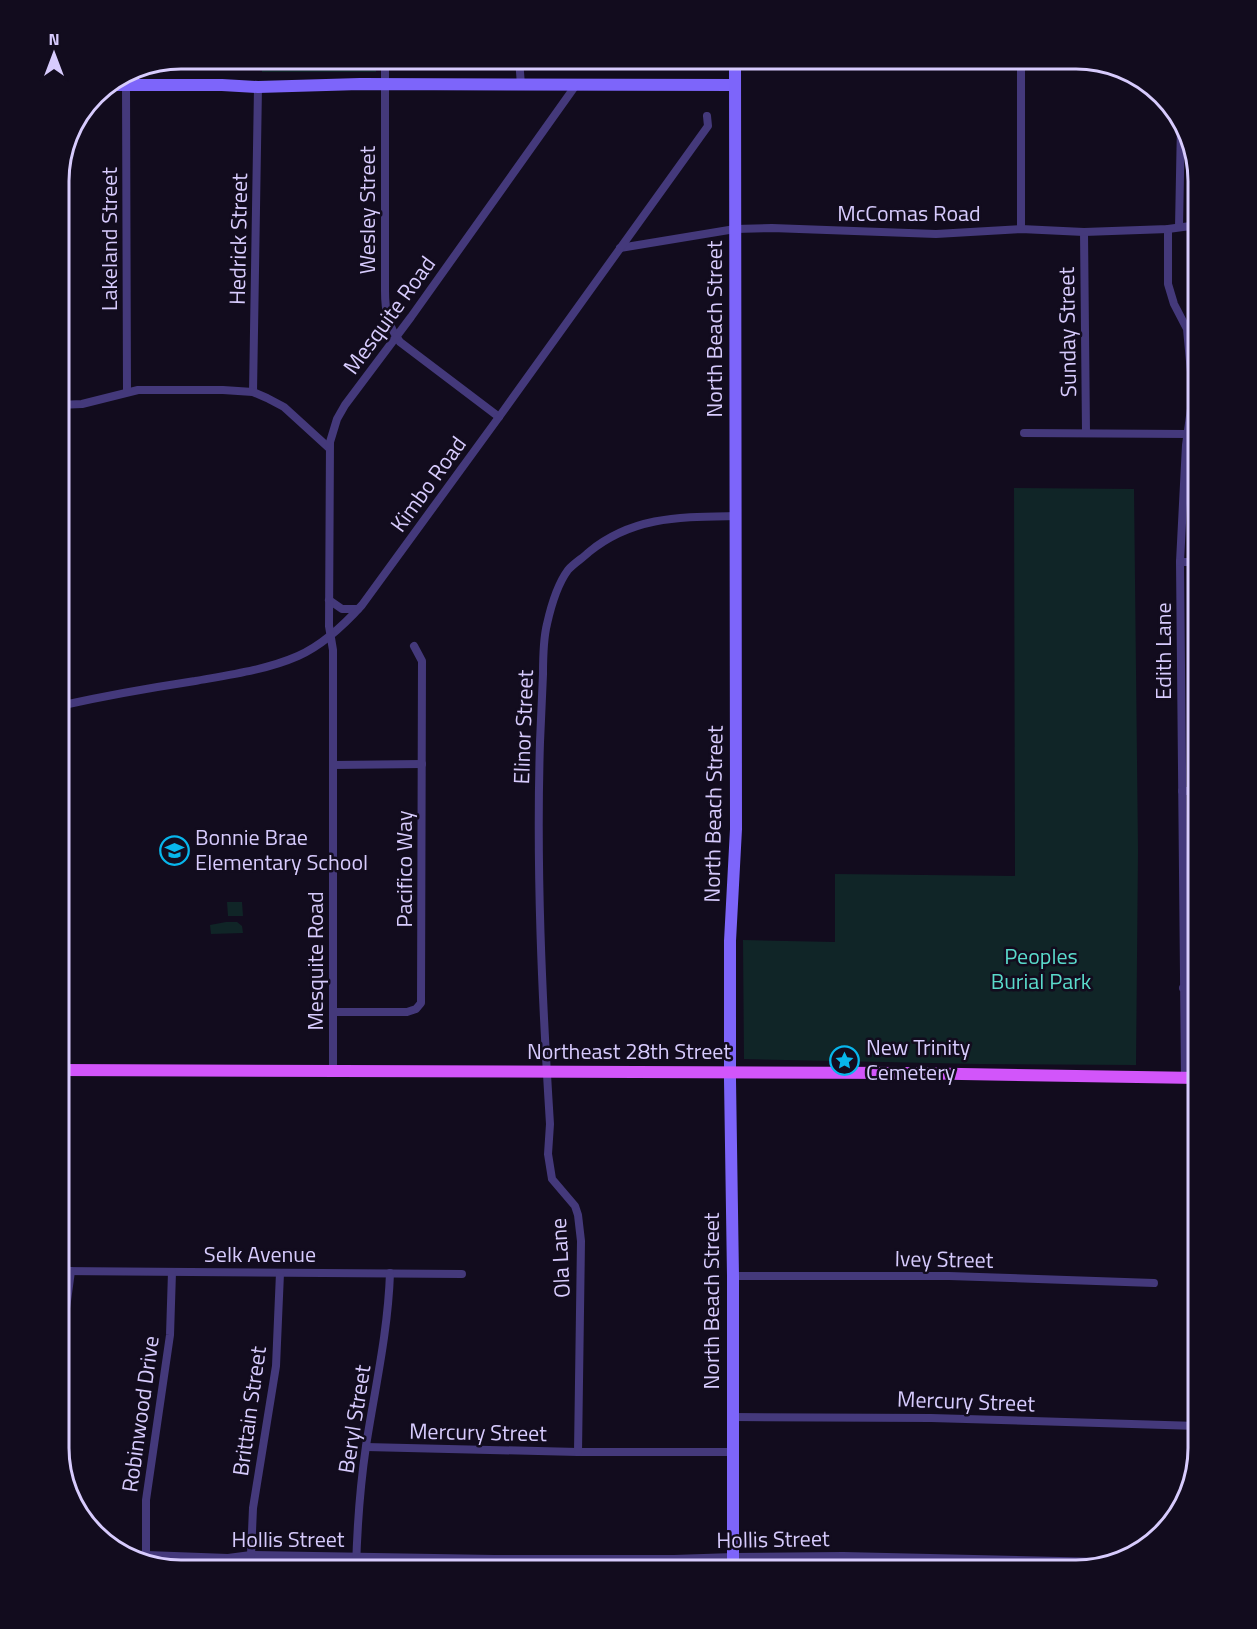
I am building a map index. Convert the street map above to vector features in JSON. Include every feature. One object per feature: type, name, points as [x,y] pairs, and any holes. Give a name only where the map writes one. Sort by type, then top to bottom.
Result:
[{"type":"main road","name":"North Beach Street","points":[[733,1557],[730,941],[736,829],[735,69]]},
{"type":"main road","points":[[126,85],[258,87],[386,84],[735,85]]},
{"type":"main road","name":"Northeast 28th Street","points":[[69,1070],[905,1072],[1185,1078]]},
{"type":"street","name":"Wesley Street","points":[[385,69],[385,301],[388,320],[396,337]]},
{"type":"street","points":[[520,69],[521,85]]},
{"type":"street","points":[[1021,69],[1021,229]]},
{"type":"street","name":"Lakeland Street","points":[[126,85],[127,392]]},
{"type":"street","name":"Mesquite Road","points":[[333,1071],[333,650],[328,626],[328,600],[329,448],[334,426],[340,412],[576,85]]},
{"type":"street","name":"Hedrick Street","points":[[253,392],[258,87]]},
{"type":"street","name":"Kimbo Road","points":[[69,704],[230,675],[272,665],[299,656],[330,636],[346,622],[500,417],[708,126],[707,116]]},
{"type":"street","points":[[1179,226],[1181,143]]},
{"type":"street","name":"McComas Road","points":[[620,248],[735,229],[772,228],[936,234],[1021,229],[1084,232],[1168,229],[1188,226]]},
{"type":"street","name":"Edith Lane","points":[[1168,229],[1168,284],[1188,336]]},
{"type":"street","name":"Sunday Street","points":[[1084,232],[1086,432]]},
{"type":"street","points":[[396,337],[500,417]]},
{"type":"street","points":[[69,404],[88,403],[138,390],[253,392],[292,413],[329,448]]},
{"type":"street","name":"Edith Lane","points":[[1185,1078],[1180,562],[1188,427]]},
{"type":"street","points":[[1024,433],[1187,434]]},
{"type":"street","name":"Elinor Street","points":[[547,1072],[541,926],[539,790],[543,655],[546,626],[556,592],[569,569],[598,545],[619,532],[640,524],[663,520],[735,516]]},
{"type":"street","points":[[1180,562],[1188,562]]},
{"type":"street","points":[[328,600],[342,609],[358,609]]},
{"type":"street","name":"Pacifico Way","points":[[333,1012],[406,1012],[416,1009],[421,1003],[422,661],[414,646]]},
{"type":"street","points":[[333,765],[422,764]]},
{"type":"street","points":[[1182,791],[1188,791]]},
{"type":"street","name":"Ola Lane","points":[[547,1072],[549,1154],[552,1179],[575,1206],[581,1242],[578,1452]]},
{"type":"street","points":[[69,1285],[71,1271]]},
{"type":"street","name":"Selk Avenue","points":[[71,1271],[462,1274]]},
{"type":"street","name":"Robinwood Drive","points":[[145,1554],[146,1500],[170,1335],[172,1272]]},
{"type":"street","name":"Brittain Street","points":[[252,1555],[253,1508],[276,1366],[280,1272]]},
{"type":"street","name":"Beryl Street","points":[[356,1557],[360,1492],[384,1345],[389,1308],[390,1273]]},
{"type":"street","name":"Ivey Street","points":[[733,1276],[949,1276],[1154,1283]]},
{"type":"street","name":"Mercury Street","points":[[733,1417],[931,1418],[1188,1426]]},
{"type":"street","name":"Mercury Street","points":[[366,1447],[578,1452],[732,1452]]},
{"type":"street","name":"Hollis Street","points":[[161,1558],[228,1558],[252,1555],[674,1559],[843,1556],[1017,1560]]},
{"type":"green space","points":[[262,69],[376,69],[376,72],[262,72]]},
{"type":"green space","name":"Peoples Burial Park","points":[[1014,488],[1134,489],[1138,851],[1136,1065],[744,1059],[743,940],[835,942],[835,874],[1015,876]]},
{"type":"green space","points":[[227,902],[242,902],[243,916],[228,916]]},
{"type":"green space","points":[[237,922],[242,926],[243,933],[211,934],[210,925]]},
{"type":"place","name":"Bonnie Brae Elementary School","points":[[174,850]]},
{"type":"place","name":"New Trinity Cemetery","points":[[845,1060]]}]
